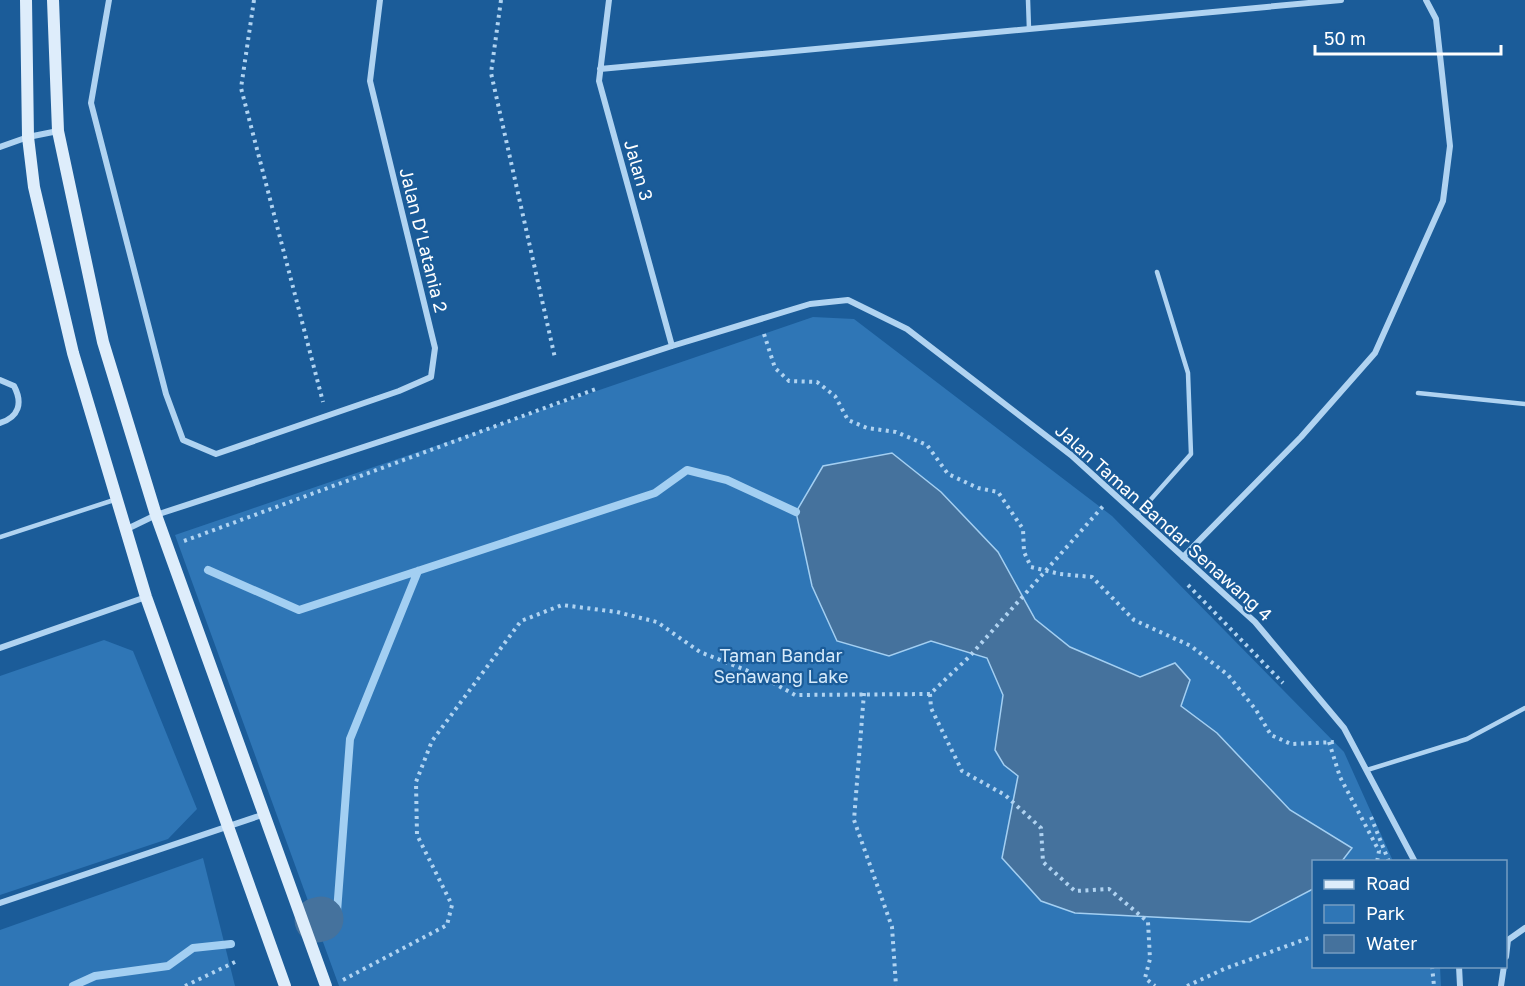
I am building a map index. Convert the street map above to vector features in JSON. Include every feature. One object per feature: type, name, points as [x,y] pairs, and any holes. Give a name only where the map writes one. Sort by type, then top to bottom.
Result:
[{"type":"street","points":[[26,0],[28,137],[34,187],[73,353],[146,597],[285,986]]},
{"type":"street","points":[[53,0],[58,131],[103,342],[156,515],[262,815],[326,986]]},
{"type":"street","points":[[109,0],[91,103],[166,394],[183,440],[216,454],[326,417]]},
{"type":"street","name":"Jalan D’Latania 2","points":[[326,417],[431,377],[435,348],[370,81],[380,0]]},
{"type":"street","name":"Jalan 3","points":[[609,0],[599,81],[672,346]]},
{"type":"street","points":[[600,69],[1341,0]]},
{"type":"street","points":[[1183,557],[1301,437],[1375,353],[1443,201],[1450,146],[1436,19],[1426,0]]},
{"type":"street","points":[[0,147],[28,137],[58,131]]},
{"type":"street","name":"Jalan Taman Bandar Senawang 4","points":[[125,530],[156,515],[672,346],[810,304],[848,300],[907,328],[1071,455],[1255,622],[1344,728],[1414,860]]},
{"type":"street","points":[[0,380],[14,386],[20,398],[18,410],[10,420],[0,423]]},
{"type":"street","points":[[0,648],[146,597]]},
{"type":"street","points":[[0,903],[262,815]]},
{"type":"street","points":[[1507,948],[1508,940],[1525,928]]},
{"type":"street","points":[[1459,968],[1460,986]]},
{"type":"street","points":[[1501,986],[1504,968]]},
{"type":"lane","points":[[1028,0],[1029,29]]},
{"type":"lane","points":[[1137,515],[1191,454],[1188,373],[1157,272]]},
{"type":"lane","points":[[1418,393],[1525,405]]},
{"type":"lane","points":[[0,537],[117,499]]},
{"type":"lane","points":[[1367,770],[1467,740],[1524,711]]},
{"type":"path","points":[[254,0],[242,87],[326,417]]},
{"type":"path","points":[[501,0],[491,73],[555,358]]},
{"type":"path","points":[[760,320],[775,368],[789,381],[817,382],[835,396],[848,420],[867,428],[896,432],[927,445],[948,474],[978,488],[998,492],[1023,529],[1024,552],[1031,567],[1059,574],[1092,577],[1134,620],[1191,646],[1228,675],[1256,710],[1271,735],[1291,744],[1341,742],[1332,733]]},
{"type":"path","points":[[173,545],[607,386]]},
{"type":"path","points":[[1098,495],[1115,510]]},
{"type":"path","points":[[342,981],[447,925],[452,904],[417,835],[416,782],[432,741],[521,621],[562,605],[617,612],[657,622],[700,652],[761,676],[795,695],[930,694],[969,657],[1107,502]]},
{"type":"path","points":[[1182,579],[1291,690]]},
{"type":"path","points":[[864,693],[854,820],[892,927],[896,986]]},
{"type":"path","points":[[930,694],[931,708],[962,771],[1005,795],[1041,828],[1043,862],[1075,891],[1108,889],[1148,922],[1150,959],[1145,978],[1155,986]]},
{"type":"path","points":[[1329,742],[1340,777],[1379,851],[1377,860]]},
{"type":"path","points":[[1367,807],[1389,860]]},
{"type":"path","points":[[1187,986],[1312,937]]},
{"type":"path","points":[[185,986],[237,961]]},
{"type":"path","points":[[1432,968],[1434,986]]},
{"type":"green space","name":"Taman Bandar Senawang Lake","points":[[813,317],[854,319],[1112,516],[1344,752],[1393,860],[1312,860],[1312,968],[1440,968],[1441,986],[339,986],[175,535]]},
{"type":"green space","points":[[104,640],[133,651],[197,809],[168,839],[0,895],[0,676]]},
{"type":"green space","points":[[203,858],[235,986],[0,986],[0,930]]},
{"type":"water","points":[[892,453],[941,492],[998,552],[1035,619],[1070,647],[1140,677],[1175,663],[1190,680],[1181,706],[1217,733],[1290,810],[1352,848],[1343,860],[1312,860],[1312,890],[1250,922],[1075,913],[1041,901],[1002,858],[1018,776],[1004,765],[995,750],[1003,695],[987,658],[931,641],[889,656],[837,641],[812,586],[796,512],[823,466]]},
{"type":"waterway","points":[[208,570],[299,610],[655,493],[687,470],[727,480],[796,512]]},
{"type":"waterway","points":[[321,919],[337,912],[350,739],[418,571]]},
{"type":"waterway","points":[[317,920],[321,919]]},
{"type":"waterway","points":[[73,986],[95,976],[168,966],[193,948],[231,944]]}]
